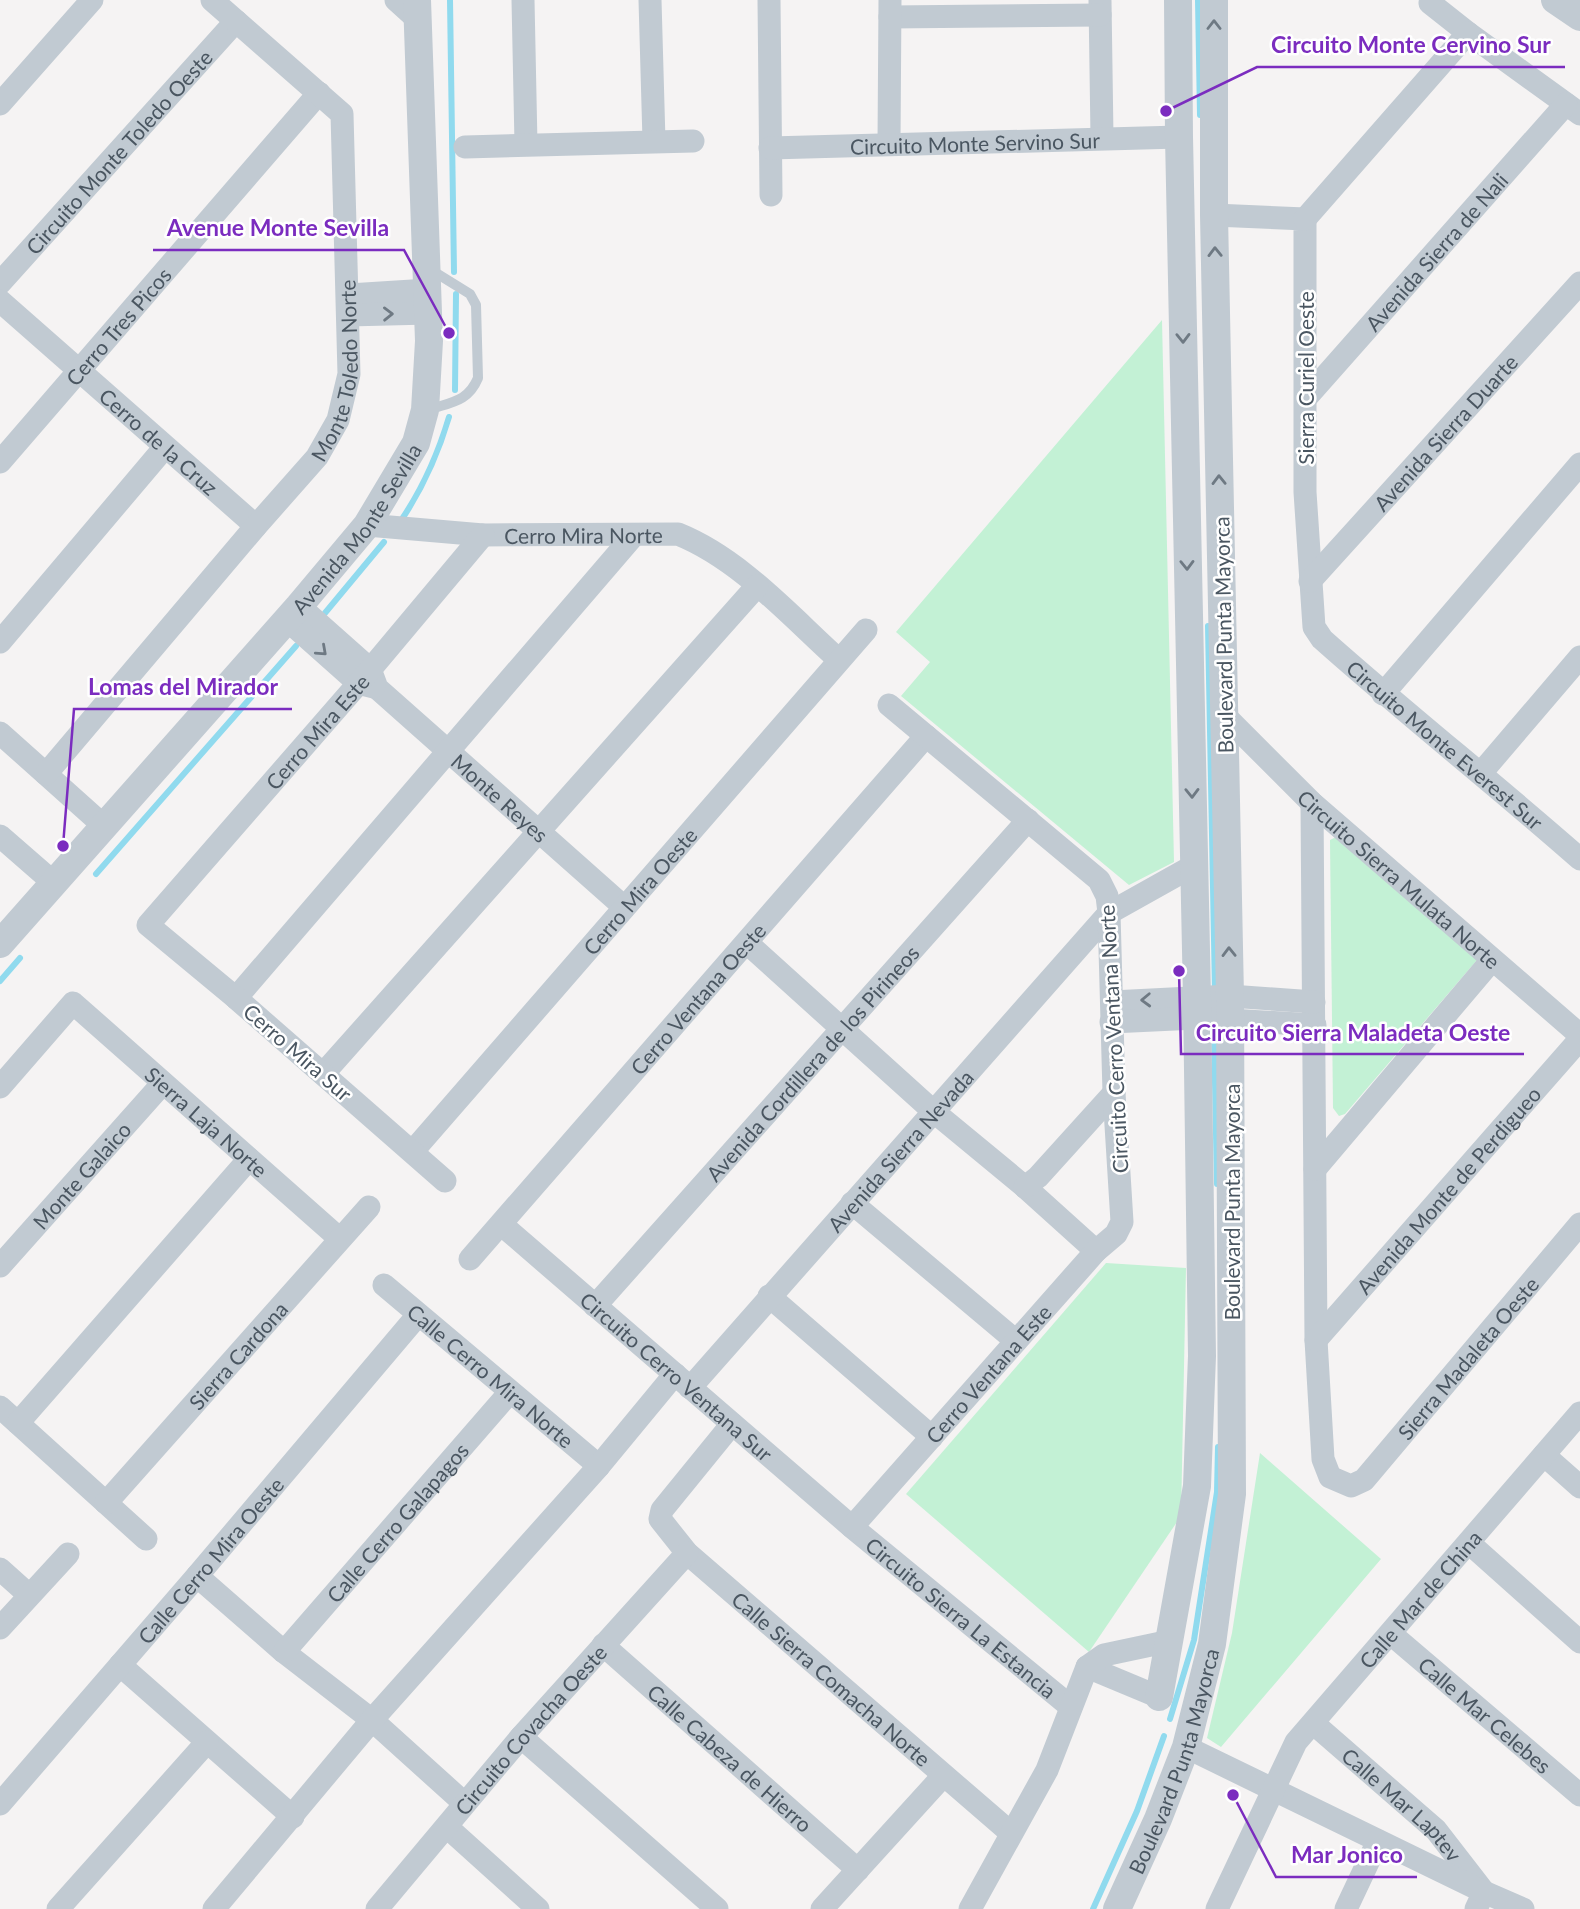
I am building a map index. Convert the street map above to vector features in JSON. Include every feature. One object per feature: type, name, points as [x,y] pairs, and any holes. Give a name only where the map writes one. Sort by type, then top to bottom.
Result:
[{"type":"street","points":[[0,104],[92,0]]},
{"type":"street","name":"Monte Toledo Norte","points":[[46,774],[317,457],[338,419],[349,374],[342,114],[212,0]]},
{"type":"street","points":[[396,0],[417,9]]},
{"type":"street","points":[[523,0],[526,144]]},
{"type":"street","points":[[650,0],[654,141]]},
{"type":"street","points":[[769,0],[772,195]]},
{"type":"street","name":"Boulevard Punta Mayorca","points":[[1159,1697],[1197,1486],[1202,1356],[1178,0]]},
{"type":"street","name":"Boulevard Punta Mayorca","points":[[1117,1909],[1158,1819],[1186,1747],[1212,1644],[1232,1494],[1231,1008],[1214,215],[1214,0]]},
{"type":"street","points":[[1555,0],[1580,17]]},
{"type":"street","points":[[1430,2],[1573,109]]},
{"type":"street","points":[[889,143],[890,9],[1100,7],[1102,137]]},
{"type":"street","name":"Avenida Monte Sevilla","points":[[0,944],[367,525],[416,443],[425,410],[428,290],[417,9]]},
{"type":"street","name":"Circuito Monte Toledo Oeste","points":[[0,283],[236,20]]},
{"type":"street","points":[[1214,215],[1305,219],[1468,33]]},
{"type":"street","name":"Cerro Tres Picos","points":[[0,462],[319,93]]},
{"type":"street","name":"Avenida Sierra de Nali","points":[[1306,398],[1573,109]]},
{"type":"street","name":"Circuito Monte Servino Sur","points":[[771,148],[1179,136]]},
{"type":"street","points":[[465,147],[694,141]]},
{"type":"street","points":[[1180,184],[1215,182]]},
{"type":"street","name":"Sierra Curiel Oeste","points":[[1305,219],[1305,492],[1314,627]]},
{"type":"street","name":"Avenida Sierra Duarte","points":[[1310,582],[1580,283]]},
{"type":"street","points":[[348,305],[428,290]]},
{"type":"street","name":"Cerro de la Cruz","points":[[0,301],[256,526]]},
{"type":"street","points":[[0,642],[165,447]]},
{"type":"street","points":[[1383,694],[1580,464]]},
{"type":"street","name":"Cerro Mira Norte","points":[[367,525],[483,535],[678,534],[703,544],[757,586],[839,660]]},
{"type":"street","name":"Cerro Mira Este","points":[[148,925],[369,680],[483,535]]},
{"type":"street","points":[[236,998],[634,535]]},
{"type":"street","points":[[323,1074],[757,586]]},
{"type":"street","name":"Monte Reyes","points":[[293,612],[624,907]]},
{"type":"street","name":"Circuito Monte Everest Sur","points":[[1314,627],[1322,639],[1383,694],[1578,854]]},
{"type":"street","name":"Cerro Mira Oeste","points":[[413,1151],[866,629]]},
{"type":"street","points":[[1481,773],[1580,657]]},
{"type":"street","name":"Circuito Cerro Ventana Norte","points":[[889,705],[1099,880],[1107,896],[1110,914],[1114,1093],[1122,1222]]},
{"type":"street","name":"Circuito Sierra Mulata Norte","points":[[1224,715],[1312,803],[1580,1037]]},
{"type":"street","points":[[0,733],[104,826]]},
{"type":"street","name":"Cerro Ventana Oeste","points":[[470,1259],[926,736]]},
{"type":"street","points":[[1312,803],[1316,1340]]},
{"type":"street","name":"Avenida Cordillera de los Pirineos","points":[[595,1306],[1028,820]]},
{"type":"street","points":[[0,836],[54,883]]},
{"type":"street","name":"Avenida Sierra Nevada","points":[[214,1909],[372,1720],[598,1466],[769,1296],[1110,914],[1193,866]]},
{"type":"street","name":"Cerro Mira Sur","points":[[148,925],[236,998],[445,1181]]},
{"type":"street","points":[[747,943],[933,1111],[1025,1187],[1096,1251]]},
{"type":"street","points":[[1315,1169],[1492,960]]},
{"type":"street","name":"Sierra Laja Norte","points":[[0,1087],[73,1003],[340,1239]]},
{"type":"street","points":[[1111,1012],[1231,1008],[1314,1013]]},
{"type":"street","name":"Avenida Monte de Perdigueo","points":[[1316,1340],[1580,1037]]},
{"type":"street","name":"Monte Galaico","points":[[0,1266],[163,1083]]},
{"type":"street","points":[[1025,1187],[1038,1177],[1114,1093]]},
{"type":"street","points":[[18,1423],[248,1159]]},
{"type":"street","points":[[852,1203],[1016,1341]]},
{"type":"street","name":"Sierra Cardona","points":[[106,1503],[369,1207]]},
{"type":"street","name":"Cerro Ventana Este","points":[[852,1527],[1096,1251],[1116,1234],[1122,1222]]},
{"type":"street","name":"Sierra Madaleta Oeste","points":[[1316,1340],[1323,1459],[1330,1477],[1352,1486],[1364,1480],[1580,1224]]},
{"type":"street","name":"Circuito Cerro Ventana Sur","points":[[502,1225],[852,1527]]},
{"type":"street","name":"Calle Cerro Mira Norte","points":[[384,1285],[598,1466]]},
{"type":"street","points":[[769,1296],[932,1437]]},
{"type":"street","name":"Calle Cerro Mira Oeste","points":[[0,1804],[418,1315]]},
{"type":"street","name":"Calle Cerro Galapagos","points":[[284,1652],[510,1392]]},
{"type":"street","points":[[0,1407],[146,1539]]},
{"type":"street","name":"Calle Mar de China","points":[[1217,1909],[1296,1742],[1580,1413]]},
{"type":"street","name":"Calle Sierra Comacha Norte","points":[[732,1424],[662,1510],[660,1519],[687,1553],[1010,1833]]},
{"type":"street","points":[[1544,1455],[1580,1487]]},
{"type":"street","name":"Circuito Sierra La Estancia","points":[[852,1527],[1071,1707]]},
{"type":"street","points":[[1468,1543],[1580,1642]]},
{"type":"street","name":"Circuito Covacha Oeste","points":[[377,1909],[521,1737],[687,1553]]},
{"type":"street","points":[[0,1628],[68,1554]]},
{"type":"street","points":[[0,1569],[29,1595]]},
{"type":"street","points":[[197,1576],[284,1652],[372,1720],[464,1803]]},
{"type":"street","name":"Calle Mar Celebes","points":[[1391,1634],[1580,1795]]},
{"type":"street","points":[[970,1909],[1046,1770],[1087,1667],[1104,1655],[1170,1641]]},
{"type":"street","name":"Calle Cabeza de Hierro","points":[[603,1645],[858,1870]]},
{"type":"street","points":[[120,1665],[293,1817]]},
{"type":"street","points":[[1087,1667],[1159,1697]]},
{"type":"street","name":"Calle Mar Laptev","points":[[1313,1723],[1436,1830],[1480,1901]]},
{"type":"street","points":[[521,1737],[717,1909]]},
{"type":"street","points":[[58,1909],[206,1742]]},
{"type":"street","points":[[1186,1747],[1378,1841],[1480,1901],[1524,1909]]},
{"type":"street","points":[[822,1909],[943,1776]]},
{"type":"street","points":[[447,1828],[538,1909]]},
{"type":"street","points":[[1346,1909],[1378,1841]]},
{"type":"lane","points":[[425,410],[464,399],[478,378],[476,305],[470,294],[428,290]]},
{"type":"green space","points":[[1162,320],[1174,862],[1129,885],[901,696],[930,662],[896,632]]},
{"type":"green space","points":[[1336,837],[1477,960],[1345,1114],[1339,1116],[1333,1108],[1330,840]]},
{"type":"green space","points":[[1106,1263],[1186,1268],[1181,1516],[1089,1652],[906,1494]]},
{"type":"green space","points":[[1260,1453],[1381,1559],[1221,1747],[1207,1738],[1232,1633]]},
{"type":"waterway","points":[[450,0],[454,272]]},
{"type":"waterway","points":[[1198,0],[1200,115]]},
{"type":"waterway","points":[[455,390],[456,294]]},
{"type":"waterway","points":[[402,519],[430,470],[449,417]]},
{"type":"waterway","points":[[325,613],[384,542]]},
{"type":"waterway","points":[[1208,626],[1215,991]]},
{"type":"waterway","points":[[96,874],[296,646]]},
{"type":"waterway","points":[[0,981],[20,958]]},
{"type":"waterway","points":[[1214,1032],[1217,1184]]},
{"type":"waterway","points":[[1170,1719],[1194,1640],[1217,1492],[1218,1447]]},
{"type":"waterway","points":[[1093,1909],[1137,1811],[1164,1736]]},
{"type":"place","name":"Circuito Monte Cervino Sur","points":[[1166,111]]},
{"type":"place","name":"Avenue Monte Sevilla","points":[[449,333]]},
{"type":"place","name":"Lomas del Mirador","points":[[63,846]]},
{"type":"place","name":"Circuito Sierra Maladeta Oeste","points":[[1179,971]]},
{"type":"place","name":"Mar Jonico","points":[[1233,1795]]}]
